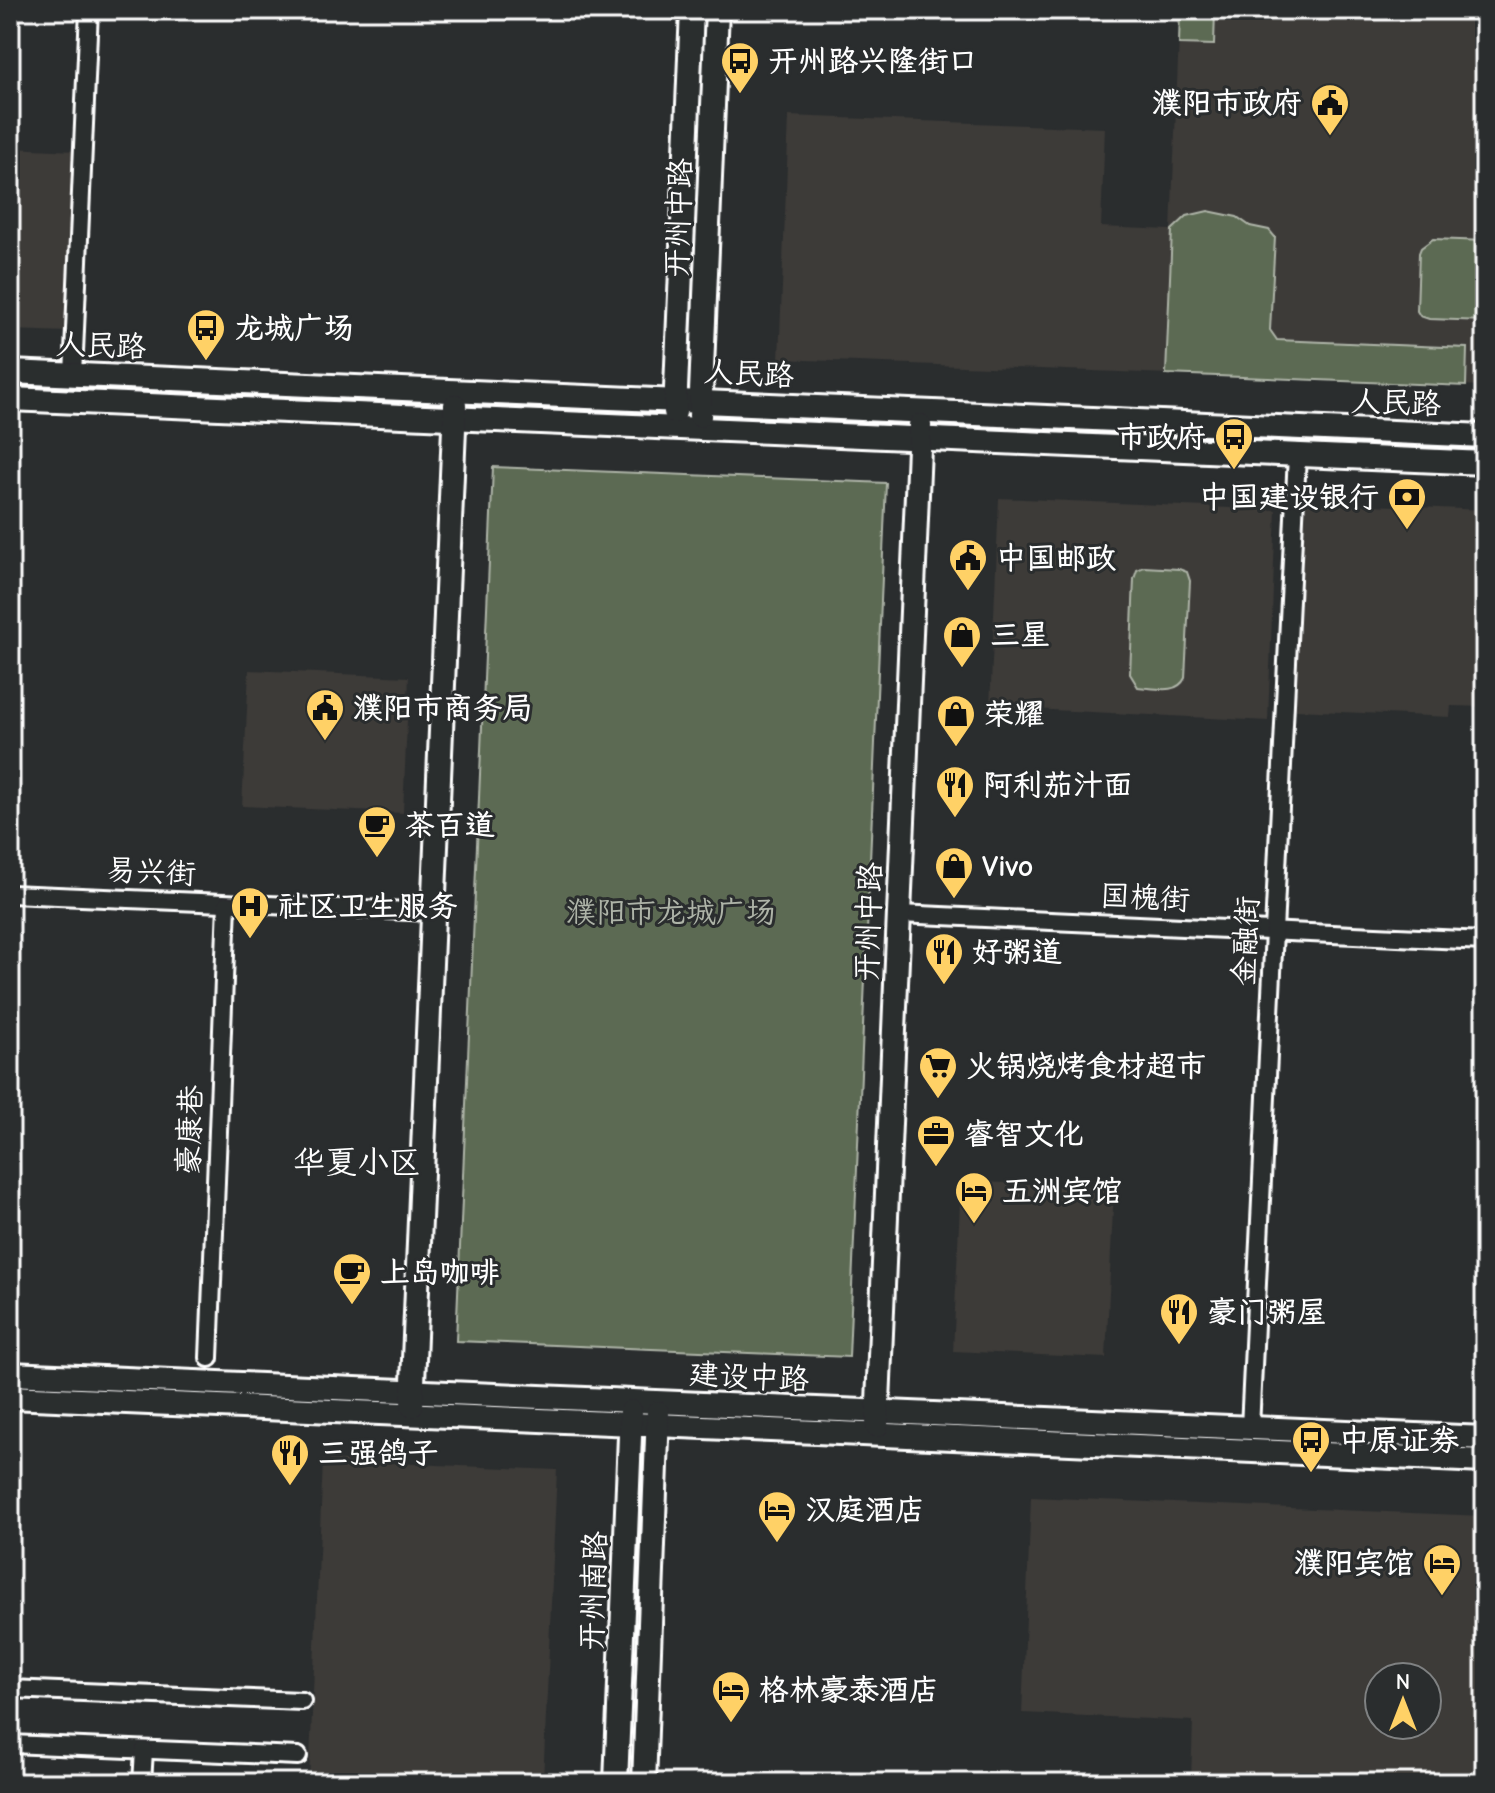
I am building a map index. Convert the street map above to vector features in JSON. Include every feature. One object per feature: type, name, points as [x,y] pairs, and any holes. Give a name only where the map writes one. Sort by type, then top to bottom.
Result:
[{"type":"street","points":[[73,375],[89,10]]},
{"type":"street","name":"开州中路","points":[[675,428],[692,10]]},
{"type":"street","name":"开州中路","points":[[700,429],[717,10]]},
{"type":"street","name":"人民路","points":[[10,372],[1485,436]]},
{"type":"street","points":[[412,1403],[455,392]]},
{"type":"street","name":"人民路","points":[[10,399],[1485,463]]},
{"type":"street","name":"开州中路","points":[[878,1424],[920,412]]},
{"type":"street","name":"金融街","points":[[1250,1428],[1297,455]]},
{"type":"street","name":"易兴街","points":[[10,894],[433,912]]},
{"type":"street","name":"豪康巷","points":[[209,1358],[227,904]]},
{"type":"street","name":"国槐街","points":[[899,914],[1485,941]]},
{"type":"street","name":"建设中路","points":[[10,1374],[412,1403],[878,1424],[1485,1461]]},
{"type":"street","name":"建设中路","points":[[10,1397],[412,1403]]},
{"type":"street","name":"开州南路","points":[[616,1783],[630,1413]]},
{"type":"street","name":"开州南路","points":[[644,1783],[658,1414]]},
{"type":"street","name":"建设中路","points":[[878,1424],[1250,1428],[1485,1438]]},
{"type":"street","points":[[10,1689],[302,1701]]},
{"type":"street","points":[[10,1744],[298,1756]]},
{"type":"street","points":[[142,1783],[144,1750]]},
{"type":"shaded area","points":[[1180,10],[1485,10],[1485,386],[779,359],[789,116],[1105,128],[1101,227],[1171,230]]},
{"type":"shaded area","points":[[10,148],[77,151],[68,332],[10,330]]},
{"type":"shaded area","points":[[999,498],[1276,510],[1268,721],[990,707]]},
{"type":"shaded area","points":[[1305,502],[1485,510],[1485,707],[1451,706],[1450,717],[1296,710]]},
{"type":"shaded area","name":"濮阳市商务局","points":[[249,670],[409,677],[403,813],[242,806]]},
{"type":"shaded area","points":[[961,1181],[1114,1188],[1106,1358],[953,1351]]},
{"type":"shaded area","points":[[323,1460],[557,1470],[543,1783],[309,1783]]},
{"type":"shaded area","points":[[1031,1497],[1485,1516],[1485,1783],[1273,1783],[1191,1779],[1193,1721],[1022,1713]]},
{"type":"green space","points":[[1180,10],[1215,10],[1214,45],[1179,44]]},
{"type":"green space","points":[[1208,211],[1237,217],[1250,226],[1269,230],[1275,237],[1270,330],[1277,340],[1467,348],[1466,386],[1166,374],[1172,230],[1187,216]]},
{"type":"green space","points":[[1433,239],[1485,241],[1485,321],[1420,316],[1417,311],[1419,253]]},
{"type":"green space","name":"濮阳市龙城广场","points":[[493,467],[886,483],[849,1357],[456,1341]]},
{"type":"green space","points":[[1144,567],[1179,569],[1187,572],[1190,581],[1185,678],[1171,689],[1138,687],[1130,674],[1134,579],[1137,570]]},
{"type":"place","name":"开州路兴隆街口","points":[[740,95]]},
{"type":"place","name":"濮阳市政府","points":[[1330,137]]},
{"type":"place","name":"龙城广场","points":[[206,362]]},
{"type":"place","name":"市政府","points":[[1234,471]]},
{"type":"place","name":"中国建设银行","points":[[1407,531]]},
{"type":"place","name":"中国邮政","points":[[968,592]]},
{"type":"place","name":"三星","points":[[962,669]]},
{"type":"place","name":"濮阳市商务局","points":[[325,742]]},
{"type":"place","name":"荣耀","points":[[956,748]]},
{"type":"place","name":"阿利茄汁面","points":[[955,819]]},
{"type":"place","name":"茶百道","points":[[377,859]]},
{"type":"place","name":"Vivo","points":[[954,900]]},
{"type":"place","name":"社区卫生服务","points":[[250,940]]},
{"type":"place","name":"好粥道","points":[[944,986]]},
{"type":"place","name":"火锅烧烤食材超市","points":[[938,1100]]},
{"type":"place","name":"睿智文化","points":[[936,1168]]},
{"type":"place","name":"五洲宾馆","points":[[974,1225]]},
{"type":"place","name":"上岛咖啡","points":[[352,1306]]},
{"type":"place","name":"豪门粥屋","points":[[1179,1346]]},
{"type":"place","name":"中原证券","points":[[1311,1474]]},
{"type":"place","name":"三强鸽子","points":[[290,1487]]},
{"type":"place","name":"汉庭酒店","points":[[777,1544]]},
{"type":"place","name":"濮阳宾馆","points":[[1442,1597]]},
{"type":"place","name":"格林豪泰酒店","points":[[731,1724]]},
{"type":"district","name":"华夏小区","points":[[357,1162]]}]
